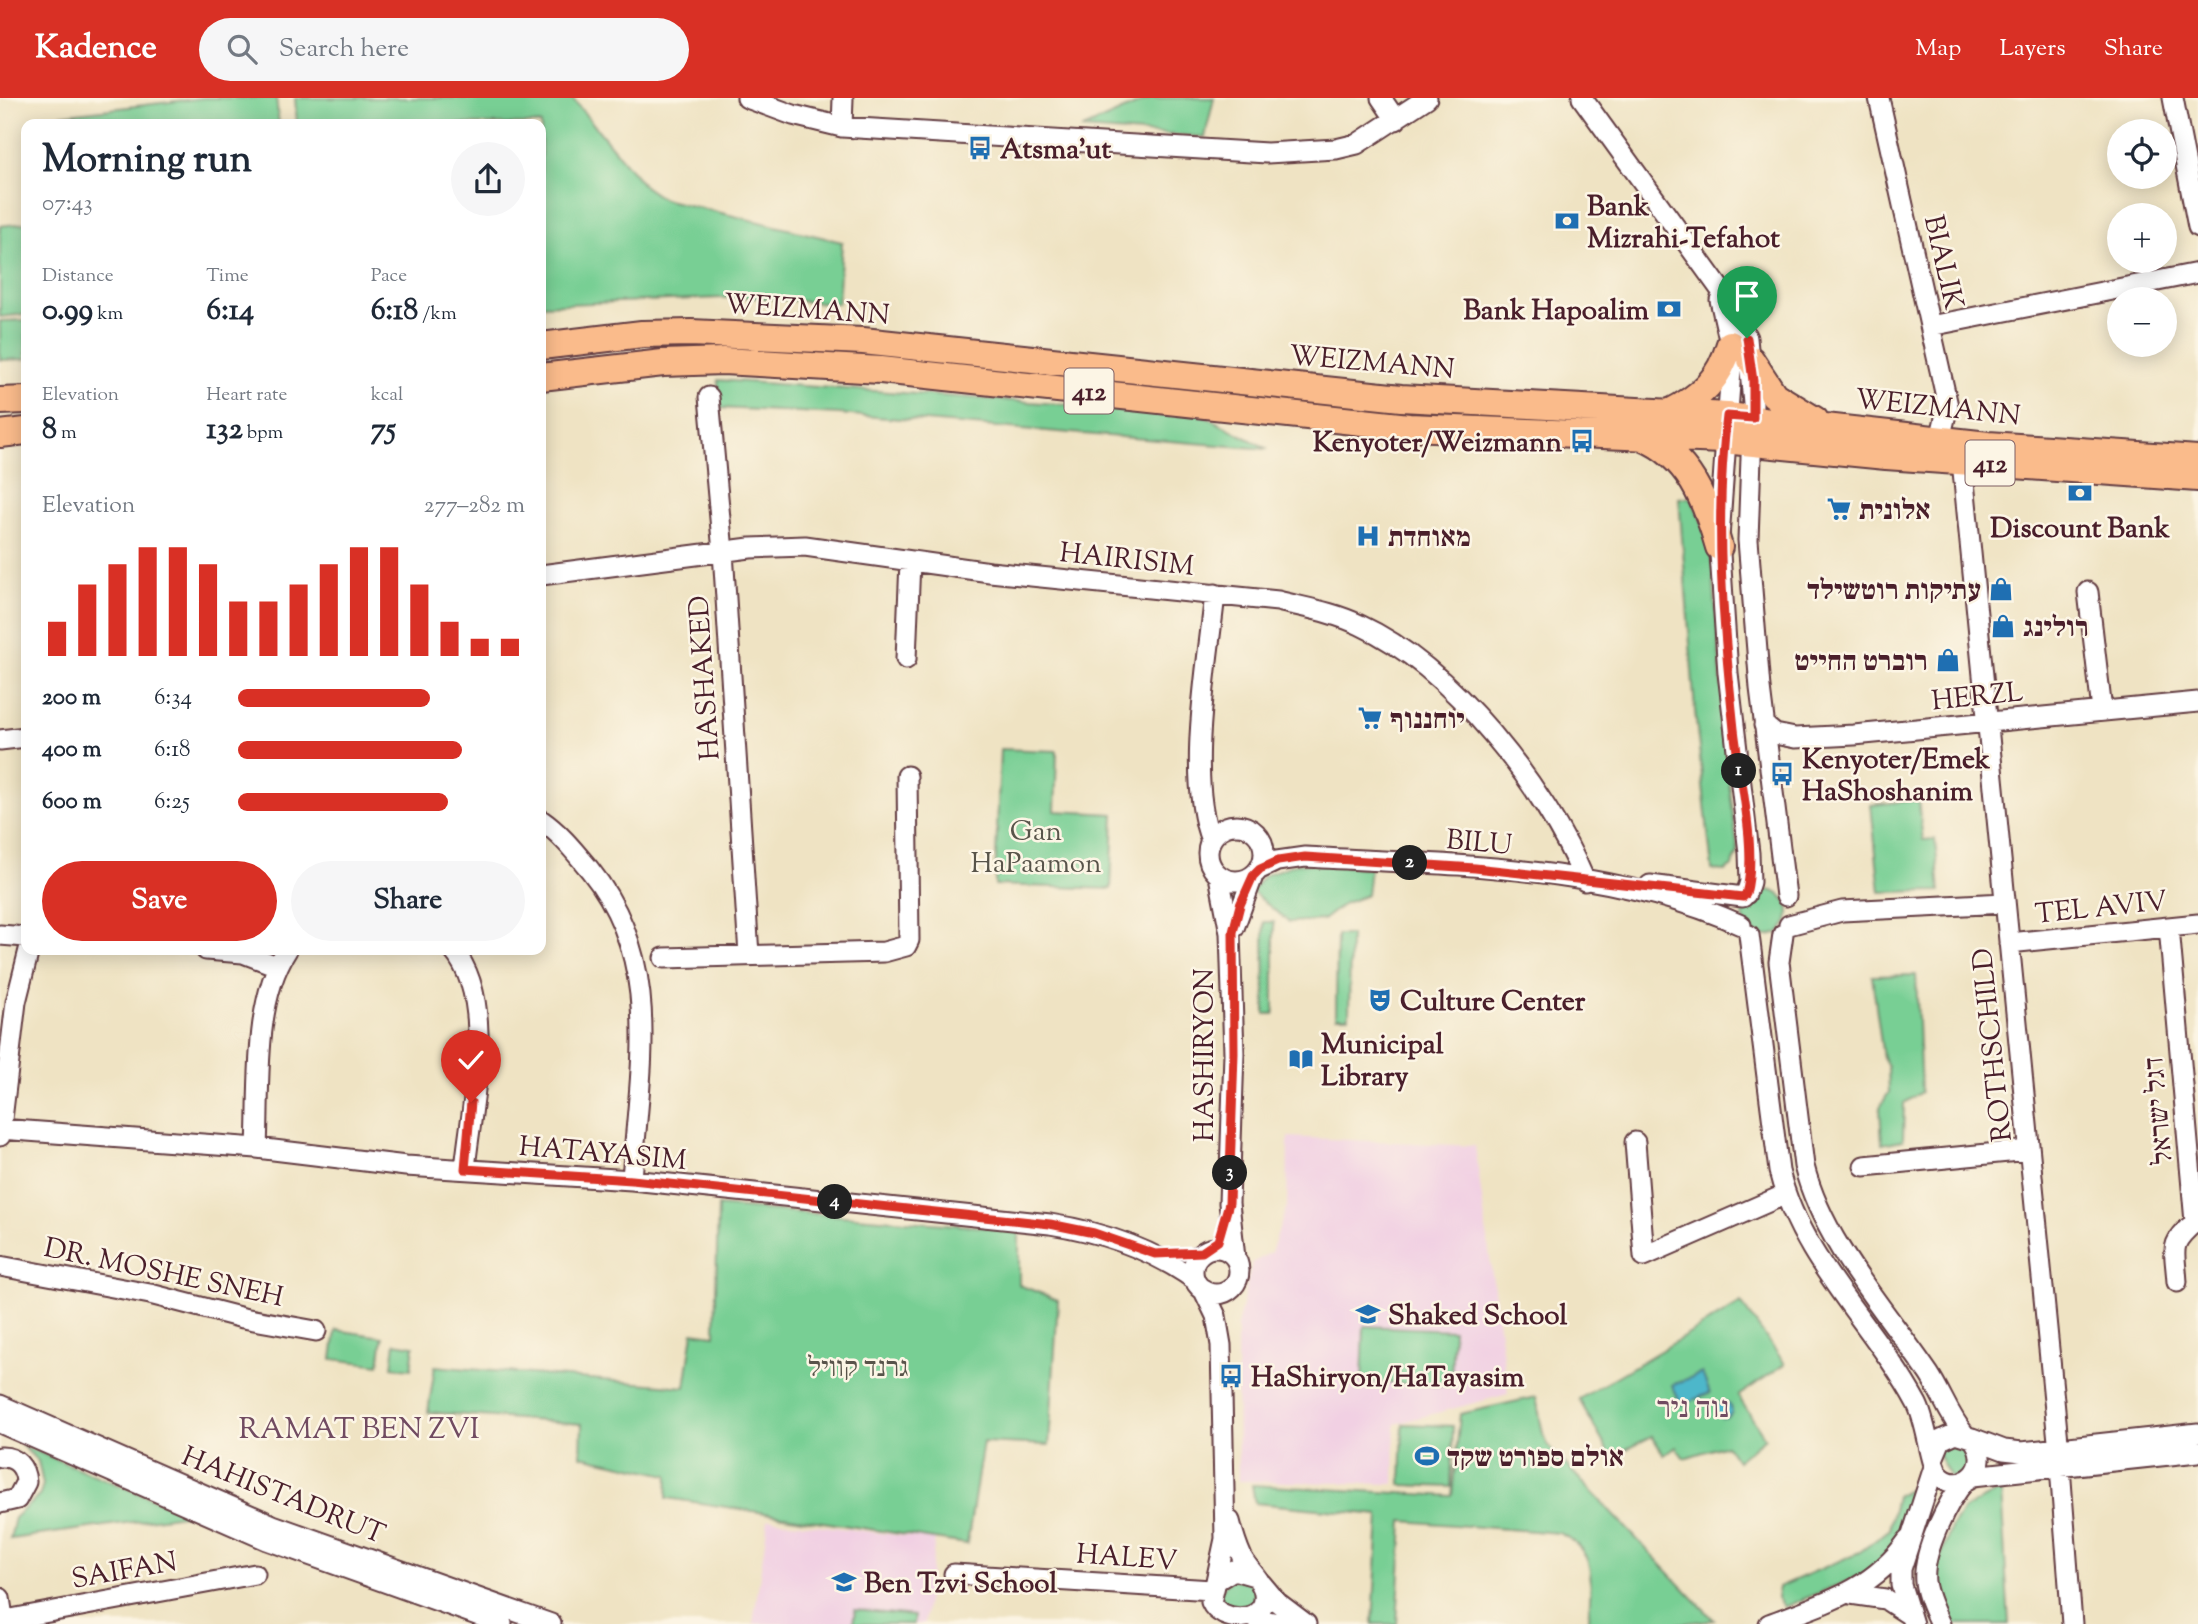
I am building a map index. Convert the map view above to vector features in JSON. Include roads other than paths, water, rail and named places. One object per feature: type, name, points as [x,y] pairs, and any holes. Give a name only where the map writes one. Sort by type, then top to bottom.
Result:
[{"type":"main road","name":"WEIZMANN","points":[[546,345],[642,334],[736,334],[863,341],[1401,398],[1669,413],[1738,429],[1962,461],[2198,478]]},
{"type":"main road","points":[[1669,413],[1696,398],[1711,384],[1724,363],[1730,344]]},
{"type":"main road","points":[[1751,360],[1774,395],[1826,425]]},
{"type":"main road","name":"WEIZMANN","points":[[546,375],[663,363],[782,364],[881,370],[1409,427],[1525,434],[1637,435],[1826,425],[1988,445],[2198,459]]},
{"type":"main road","points":[[0,401],[21,400]]},
{"type":"main road","points":[[0,434],[21,432]]},
{"type":"main road","points":[[1637,435],[1657,443],[1672,455],[1691,477],[1706,505],[1719,547]]},
{"type":"street","points":[[747,98],[793,115],[842,127],[1295,153],[1357,144],[1427,98]]},
{"type":"street","points":[[842,98],[842,127]]},
{"type":"street","points":[[1381,98],[1396,120]]},
{"type":"street","name":"BIALIK","points":[[1879,98],[1948,406],[1940,439]]},
{"type":"street","points":[[2173,98],[2198,227]]},
{"type":"street","points":[[1589,101],[1740,320],[1751,360],[1719,547],[1729,685],[1749,853],[1745,895],[1738,913],[1745,930],[1784,1195],[1811,1248],[1916,1402],[1929,1432],[1933,1463],[1950,1481],[2198,1433]]},
{"type":"street","points":[[1930,326],[2198,273]]},
{"type":"street","points":[[1713,281],[1726,318],[1730,344],[1764,725],[1792,916],[1786,929],[1779,962],[1804,1166],[1813,1199],[1833,1234],[1929,1374],[1952,1418],[1981,1452],[1981,1461],[1950,1502],[1925,1571],[1927,1592],[1940,1624]]},
{"type":"street","name":"HASHAKED","points":[[709,397],[723,552],[748,955]]},
{"type":"street","name":"ROTHSCHILD","points":[[1962,461],[2059,1458],[2072,1624]]},
{"type":"street","name":"HAIRISIM","points":[[546,574],[723,552],[805,546],[990,572],[1278,601],[1324,611],[1380,635],[1410,657],[1477,715],[1570,844],[1586,881]]},
{"type":"street","points":[[906,659],[910,561]]},
{"type":"street","points":[[2088,592],[2102,711]]},
{"type":"street","points":[[1199,776],[1209,804],[1231,825],[1250,829],[1261,841],[1264,855],[1256,873],[1239,882],[1219,876],[1208,857],[1211,840],[1201,814],[1199,776],[1215,594]]},
{"type":"street","name":"HERZL","points":[[1764,725],[1775,734],[1795,738],[2198,702]]},
{"type":"street","points":[[0,740],[21,738]]},
{"type":"street","points":[[664,958],[884,952],[906,946],[909,940],[906,776]]},
{"type":"street","points":[[546,824],[566,841],[600,882],[624,926],[633,951],[643,1013],[632,1180]]},
{"type":"street","points":[[1211,840],[1219,831],[1231,825]]},
{"type":"street","name":"BILU","points":[[1261,841],[1305,857]]},
{"type":"street","name":"BILU","points":[[1256,873],[1278,861],[1305,857],[1475,868],[1607,884],[1745,895]]},
{"type":"street","name":"HASHIRYON","points":[[1231,950],[1240,905],[1256,873]]},
{"type":"street","name":"HASHIRYON","points":[[1219,876],[1227,905],[1231,950],[1234,1053],[1229,1203],[1235,1258]]},
{"type":"street","name":"BILU","points":[[1607,884],[1698,908],[1745,930]]},
{"type":"street","points":[[1745,895],[1767,886],[1788,899],[1842,911]]},
{"type":"street","points":[[1745,930],[1762,940],[1786,929],[1842,911],[2005,902]]},
{"type":"street","name":"TEL AVIV","points":[[2010,943],[2198,924]]},
{"type":"street","name":"דגל ישראל","points":[[2169,927],[2195,1222],[2178,1236],[2175,1247],[2177,1282]]},
{"type":"street","points":[[0,935],[21,937]]},
{"type":"street","points":[[0,1136],[16,1002],[28,955]]},
{"type":"street","points":[[257,1148],[263,1025],[271,982],[282,958],[259,955]]},
{"type":"street","points":[[456,955],[472,980],[479,1021],[465,1169]]},
{"type":"street","name":"HATAYASIM","points":[[0,1129],[257,1148],[344,1160],[632,1180],[1050,1224],[1094,1233],[1155,1254],[1199,1285]]},
{"type":"street","points":[[1635,1142],[1644,1256],[1784,1195]]},
{"type":"street","points":[[1864,1166],[2029,1150]]},
{"type":"street","name":"HASHIRYON","points":[[1207,1250],[1221,1235],[1229,1203]]},
{"type":"street","points":[[1222,1345],[1233,1287],[1239,1273],[1235,1258],[1225,1249],[1207,1250],[1194,1268],[1199,1285],[1216,1316],[1222,1345],[1225,1539],[1214,1601],[1229,1623],[1251,1621],[1282,1624]]},
{"type":"street","name":"HATAYASIM","points":[[1155,1254],[1207,1250]]},
{"type":"street","name":"DR. MOSHE SNEH","points":[[0,1266],[150,1294],[243,1318],[316,1331]]},
{"type":"street","points":[[1199,1285],[1219,1294],[1233,1287]]},
{"type":"street","name":"HAHISTADRUT","points":[[2,1409],[267,1541],[502,1624]]},
{"type":"street","name":"HAHISTADRUT","points":[[2,1409],[273,1525],[551,1624]]},
{"type":"street","points":[[1911,1619],[1900,1585],[1908,1540],[1941,1440],[1948,1435],[1968,1436],[2004,1450],[2059,1458],[2198,1452]]},
{"type":"street","points":[[0,1457],[13,1459],[26,1474],[26,1486],[8,1501],[0,1517]]},
{"type":"street","points":[[1224,1502],[1242,1556],[1258,1580],[1277,1602],[1306,1624]]},
{"type":"street","points":[[1769,1624],[1851,1594],[1893,1562],[1908,1540]]},
{"type":"street","points":[[1214,1601],[1234,1570],[1258,1580]]},
{"type":"street","name":"HALEV","points":[[954,1573],[1214,1601]]},
{"type":"street","name":"SAIFAN","points":[[2,1621],[255,1574]]},
{"type":"street","points":[[1251,1621],[1264,1602],[1258,1580]]},
{"type":"street","points":[[1851,1594],[1873,1595],[1911,1619]]},
{"type":"street","points":[[0,1598],[2,1621]]},
{"type":"water","points":[[1702,1373],[1710,1393],[1681,1405],[1672,1385]]},
{"type":"water","points":[[1721,1402],[1727,1402],[1732,1410],[1730,1416],[1721,1418],[1716,1413],[1716,1407]]},
{"type":"place","name":"Atsma'ut","points":[[980,148]]},
{"type":"place","name":"Bank Mizrahi-Tefahot","points":[[1567,221]]},
{"type":"place","name":"Bank Hapoalim","points":[[1669,309]]},
{"type":"place","name":"Kenyoter/Weizmann","points":[[1582,441]]},
{"type":"place","name":"Discount Bank","points":[[2080,493]]},
{"type":"place","name":"אלונית","points":[[1839,509]]},
{"type":"place","name":"מאוחדת","points":[[1368,536]]},
{"type":"place","name":"עתיקות רוטשילד","points":[[2001,589]]},
{"type":"place","name":"רולינג","points":[[2003,626]]},
{"type":"place","name":"רוברט החייט","points":[[1948,660]]},
{"type":"place","name":"יוחננוף","points":[[1370,718]]},
{"type":"place","name":"Kenyoter/Emek HaShoshanim","points":[[1782,774]]},
{"type":"place","name":"Culture Center","points":[[1380,1000]]},
{"type":"place","name":"Municipal Library","points":[[1301,1059]]},
{"type":"place","name":"Shaked School","points":[[1368,1314]]},
{"type":"place","name":"HaShiryon/HaTayasim","points":[[1231,1376]]},
{"type":"place","name":"אולם ספורט שקד","points":[[1427,1456]]},
{"type":"place","name":"Ben Tzvi School","points":[[844,1582]]},
{"type":"district","name":"נוה ניר","points":[[1693,1407]]},
{"type":"district","name":"RAMAT BEN ZVI","points":[[359,1428]]},
{"type":"park label","name":"Gan HaPaamon","points":[[1036,846]]},
{"type":"park label","name":"גרנד קוויל","points":[[858,1366]]}]
